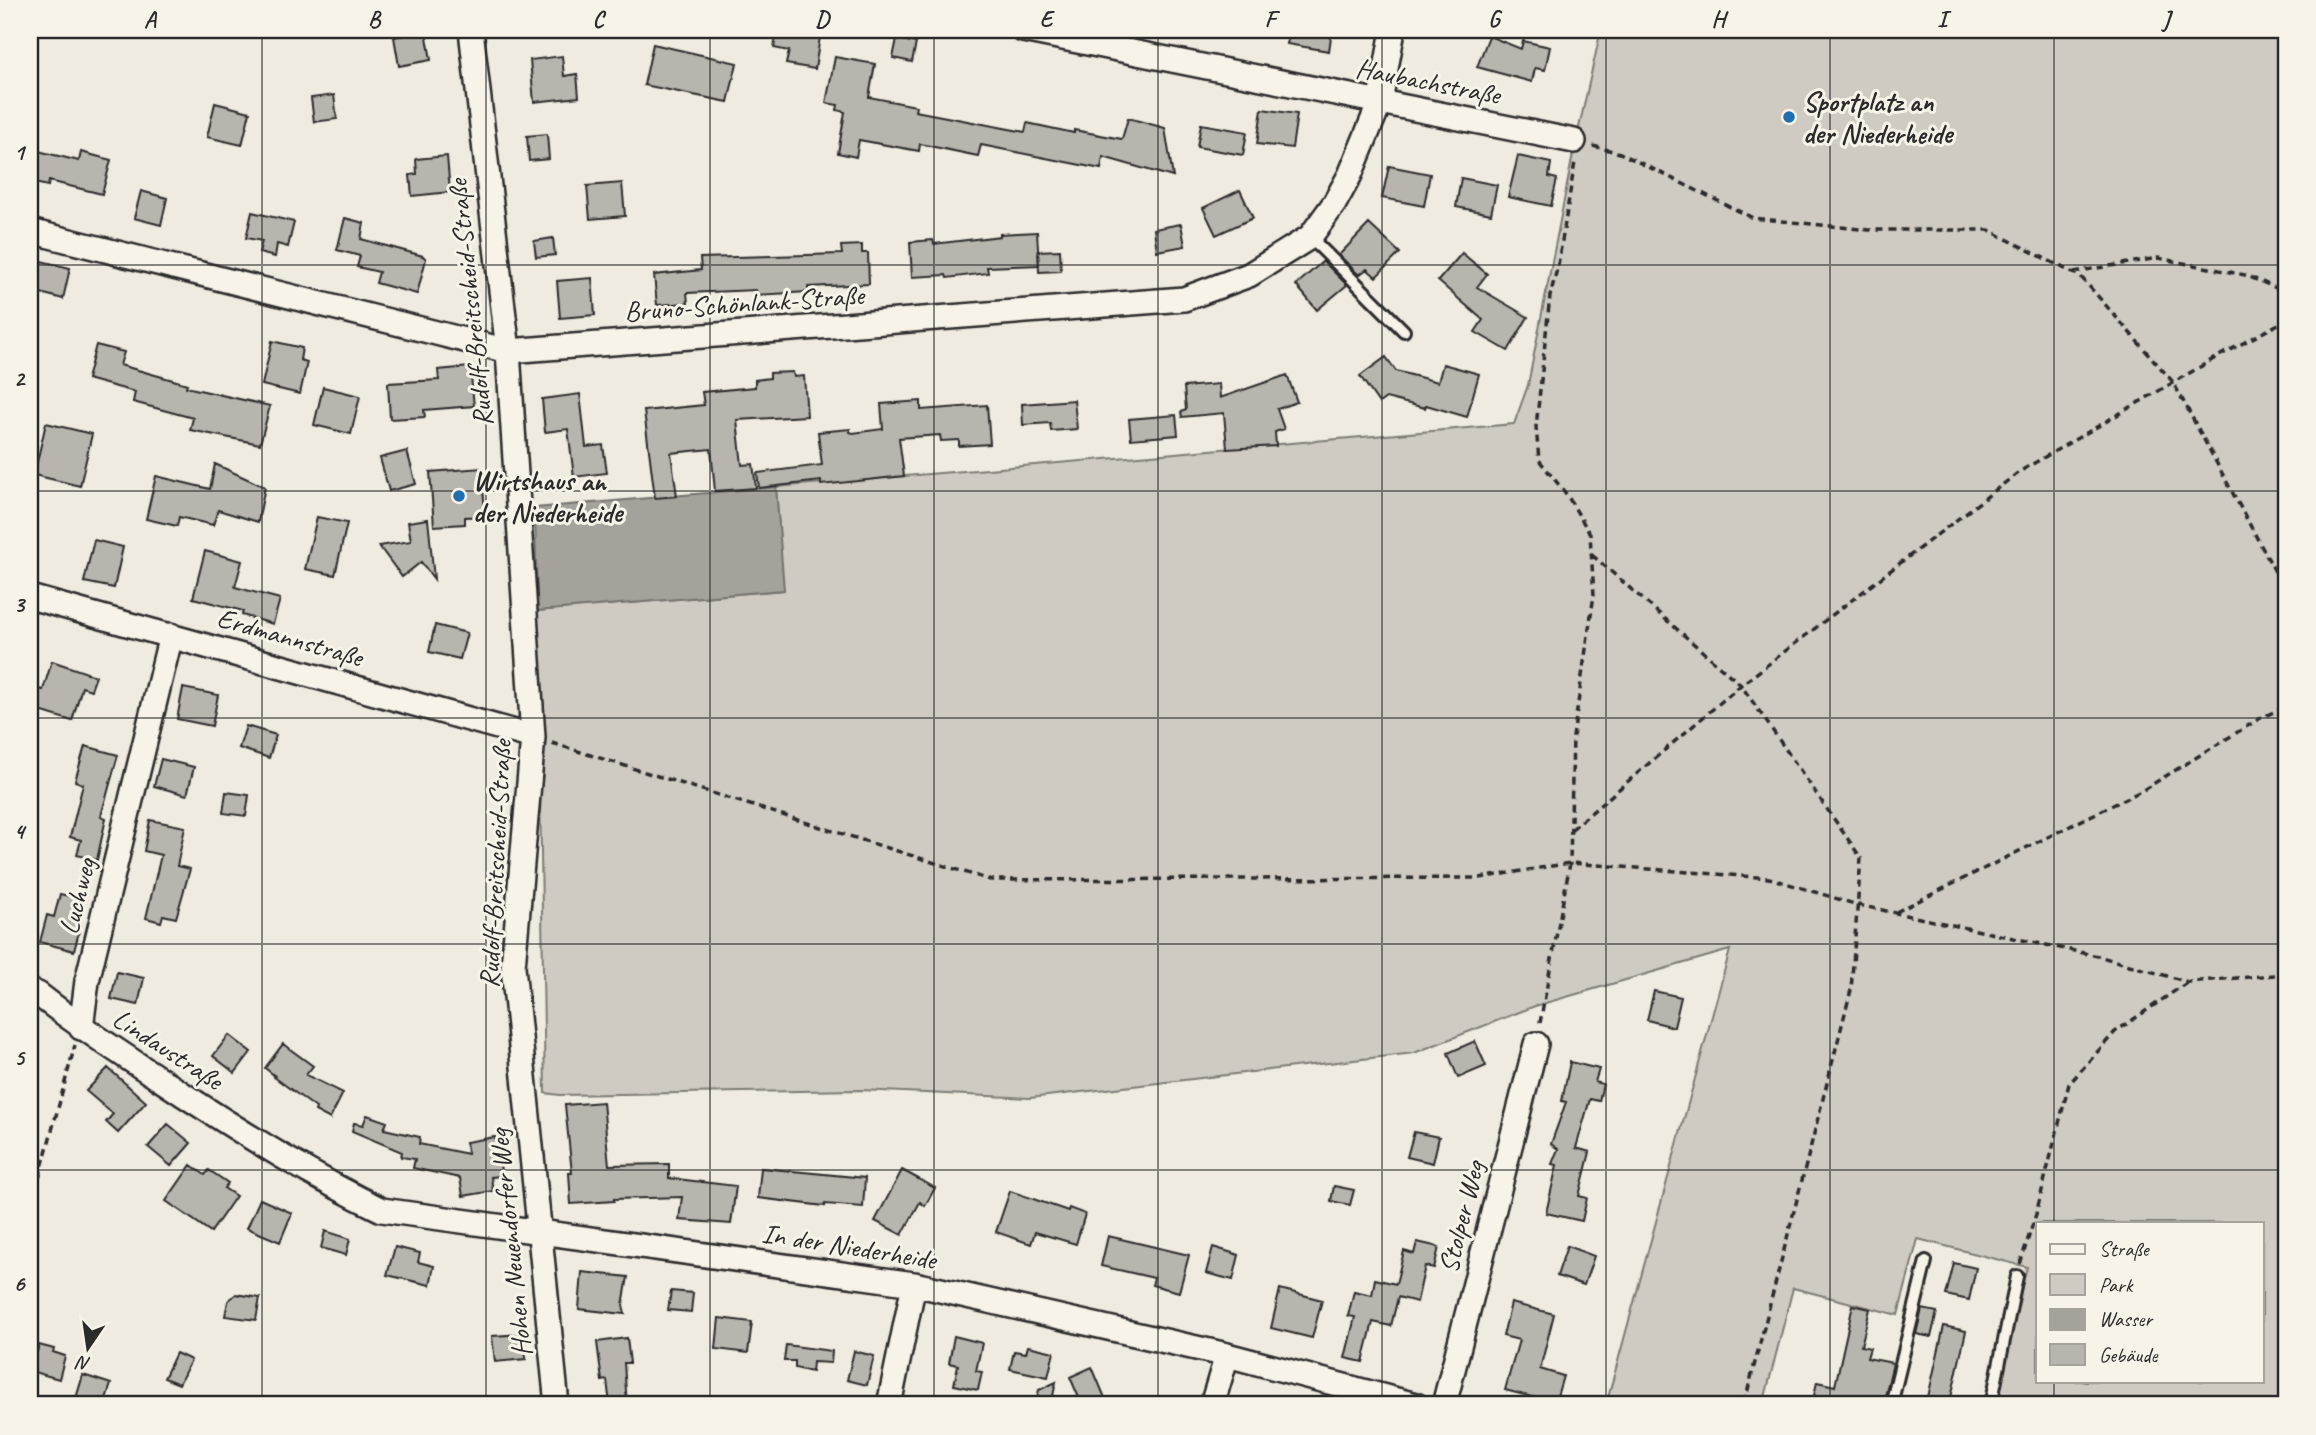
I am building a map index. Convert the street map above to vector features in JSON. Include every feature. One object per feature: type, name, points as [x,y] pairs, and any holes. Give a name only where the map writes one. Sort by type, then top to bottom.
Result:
[{"type":"street","name":"Rudolf-Breitscheid-Straße","points":[[471,30],[508,351],[533,737],[513,967],[523,1074]]},
{"type":"street","name":"Haubachstraße","points":[[1023,30],[1574,141]]},
{"type":"street","name":"Bruno-Schönlank-Straße","points":[[30,231],[508,351],[1184,299],[1249,275],[1310,237],[1334,204],[1350,175],[1380,102],[1393,30]]},
{"type":"street","name":"Erdmannstraße","points":[[30,597],[533,737]]},
{"type":"street","name":"Luchweg","points":[[81,1028],[87,981],[171,635]]},
{"type":"street","name":"Lindaustraße","points":[[30,991],[38,994],[81,1028],[277,1155]]},
{"type":"street","name":"Stolper Weg","points":[[1444,1405],[1536,1044]]},
{"type":"street","name":"Hohen Neuendorfer Weg","points":[[523,1074],[557,1405]]},
{"type":"street","name":"In der Niederheide","points":[[277,1155],[382,1210],[914,1284],[1227,1356],[1416,1405]]},
{"type":"street","points":[[889,1405],[914,1284]]},
{"type":"street","points":[[1212,1405],[1227,1356]]},
{"type":"lane","points":[[1310,237],[1404,331]]},
{"type":"lane","points":[[1891,1405],[1926,1261]]},
{"type":"lane","points":[[1991,1405],[2017,1276]]},
{"type":"path","points":[[1574,141],[1620,153],[1753,218],[1869,230],[1989,230],[2081,277],[2173,382],[2286,592]]},
{"type":"path","points":[[1536,1044],[1570,863],[1573,737],[1594,595],[1591,534],[1567,495],[1539,460],[1536,427],[1550,296],[1566,219],[1577,145],[1574,141]]},
{"type":"path","points":[[2072,273],[2158,258],[2245,275],[2286,292]]},
{"type":"path","points":[[1572,829],[1741,685],[2019,472],[2286,320]]},
{"type":"path","points":[[1592,555],[1741,685],[1861,858],[1851,990],[1744,1405]]},
{"type":"path","points":[[1894,913],[2143,790],[2259,719],[2286,706]]},
{"type":"path","points":[[533,737],[990,880],[1480,878],[1570,863],[1769,878],[1858,905],[2098,956],[2188,982],[2286,974]]},
{"type":"path","points":[[2017,1276],[2036,1214],[2069,1084],[2115,1032],[2188,982]]},
{"type":"path","points":[[30,1212],[72,1052],[81,1028]]},
{"type":"green space","points":[[1601,30],[2286,30],[2286,1405],[1991,1405],[2027,1267],[1918,1239],[1898,1315],[1793,1288],[1763,1405],[1606,1405],[1730,950],[1535,1006],[1414,1053],[1030,1098],[861,1090],[560,1095],[545,1093],[537,611],[783,590],[776,487],[1514,424],[1528,385],[1573,154]]},
{"type":"water","points":[[776,487],[784,590],[537,611],[535,508]]},
{"type":"building","points":[[777,30],[821,30],[815,69],[786,64],[789,51],[774,48]]},
{"type":"building","points":[[1290,30],[1332,30],[1329,51],[1287,44]]},
{"type":"building","points":[[426,31],[431,60],[399,66],[394,37]]},
{"type":"building","points":[[1489,36],[1521,49],[1523,41],[1550,47],[1545,70],[1535,68],[1532,82],[1477,67]]},
{"type":"building","points":[[897,39],[916,43],[912,62],[893,58]]},
{"type":"building","points":[[653,44],[737,63],[728,102],[644,85]]},
{"type":"building","points":[[562,56],[564,76],[577,74],[579,97],[534,102],[530,60]]},
{"type":"building","points":[[835,57],[875,64],[869,97],[916,106],[915,111],[1025,132],[1027,123],[1122,139],[1128,118],[1165,128],[1173,177],[1103,157],[1101,169],[981,145],[978,156],[920,144],[919,151],[859,140],[856,157],[838,153],[845,112],[837,110],[838,105],[826,103]]},
{"type":"building","points":[[334,95],[337,119],[314,122],[311,98]]},
{"type":"building","points":[[215,103],[250,112],[242,145],[207,137]]},
{"type":"building","points":[[1262,109],[1297,114],[1292,148],[1257,144]]},
{"type":"building","points":[[1201,124],[1247,132],[1243,155],[1197,147]]},
{"type":"building","points":[[547,134],[549,159],[529,161],[527,136]]},
{"type":"building","points":[[30,149],[79,161],[81,152],[111,160],[102,194],[49,181],[48,186],[30,182]]},
{"type":"building","points":[[447,156],[450,192],[412,196],[410,175],[417,174],[416,159]]},
{"type":"building","points":[[1518,156],[1551,163],[1549,177],[1557,179],[1551,206],[1508,197]]},
{"type":"building","points":[[1389,166],[1430,174],[1424,206],[1382,198]]},
{"type":"building","points":[[1461,178],[1497,185],[1491,214],[1456,207]]},
{"type":"building","points":[[622,183],[625,216],[590,219],[587,186]]},
{"type":"building","points":[[1240,190],[1253,218],[1216,235],[1203,208]]},
{"type":"building","points":[[141,191],[167,198],[161,225],[134,218]]},
{"type":"building","points":[[252,212],[294,222],[288,247],[277,244],[275,257],[259,253],[262,241],[246,238]]},
{"type":"building","points":[[345,218],[364,223],[361,239],[426,259],[417,294],[376,283],[379,272],[357,267],[360,256],[337,250]]},
{"type":"building","points":[[1181,224],[1185,246],[1157,251],[1154,229]]},
{"type":"building","points":[[1369,224],[1400,253],[1376,277],[1367,269],[1359,275],[1339,255]]},
{"type":"building","points":[[1037,232],[1039,265],[987,267],[988,273],[947,278],[946,275],[912,277],[910,242],[933,240],[934,244],[1000,234]]},
{"type":"building","points":[[553,238],[555,255],[536,257],[534,241]]},
{"type":"building","points":[[862,245],[862,253],[868,253],[869,284],[808,287],[808,292],[756,295],[756,290],[687,293],[688,303],[657,305],[654,275],[701,270],[700,258],[842,254],[841,246]]},
{"type":"building","points":[[1060,250],[1061,271],[1039,272],[1038,251]]},
{"type":"building","points":[[1462,253],[1487,274],[1477,287],[1528,317],[1508,351],[1475,332],[1483,320],[1438,281]]},
{"type":"building","points":[[41,261],[70,268],[63,299],[33,291]]},
{"type":"building","points":[[1323,261],[1347,285],[1317,310],[1296,285]]},
{"type":"building","points":[[592,278],[595,315],[560,318],[557,281]]},
{"type":"building","points":[[272,341],[302,348],[300,360],[307,362],[300,394],[262,385]]},
{"type":"building","points":[[96,345],[124,352],[120,365],[187,384],[186,387],[270,406],[260,444],[190,430],[193,418],[133,402],[135,392],[87,379]]},
{"type":"building","points":[[1386,357],[1396,371],[1438,382],[1443,364],[1479,374],[1467,417],[1426,405],[1425,408],[1386,398],[1379,403],[1360,376]]},
{"type":"building","points":[[470,367],[474,406],[424,410],[425,417],[390,419],[388,383],[439,380],[438,370]]},
{"type":"building","points":[[793,372],[794,377],[804,376],[807,416],[737,420],[742,465],[753,464],[756,488],[715,491],[711,449],[671,453],[677,496],[655,498],[644,411],[704,405],[702,392],[755,387],[755,380],[770,378],[770,373]]},
{"type":"building","points":[[1287,375],[1297,402],[1277,409],[1284,429],[1275,432],[1276,446],[1227,449],[1224,413],[1182,417],[1181,412],[1186,410],[1184,387],[1219,384],[1220,398]]},
{"type":"building","points":[[323,387],[360,396],[351,434],[314,425]]},
{"type":"building","points":[[580,394],[586,447],[603,445],[607,473],[574,477],[568,429],[545,432],[542,399]]},
{"type":"building","points":[[1074,400],[1077,429],[1051,431],[1050,423],[1023,425],[1022,404]]},
{"type":"building","points":[[921,401],[921,410],[987,405],[990,444],[959,446],[959,440],[941,441],[940,435],[899,438],[904,476],[821,485],[821,481],[759,488],[757,473],[822,465],[818,432],[850,429],[853,433],[883,429],[881,404]]},
{"type":"building","points":[[1176,415],[1178,435],[1131,439],[1129,419]]},
{"type":"building","points":[[46,423],[92,434],[80,486],[34,475]]},
{"type":"building","points":[[407,451],[416,484],[389,491],[380,458]]},
{"type":"building","points":[[215,464],[265,487],[258,522],[218,510],[213,525],[179,517],[177,526],[146,519],[156,476],[210,489]]},
{"type":"building","points":[[482,468],[485,516],[465,517],[465,524],[434,526],[430,472]]},
{"type":"building","points":[[317,517],[347,523],[335,575],[305,569]]},
{"type":"building","points":[[428,519],[434,579],[421,562],[402,577],[379,546],[411,541],[408,522]]},
{"type":"building","points":[[94,540],[123,547],[114,588],[84,582]]},
{"type":"building","points":[[205,551],[242,561],[235,587],[280,599],[273,624],[242,615],[243,611],[193,598]]},
{"type":"building","points":[[435,625],[467,633],[460,659],[429,652]]},
{"type":"building","points":[[52,661],[96,676],[91,690],[82,687],[72,721],[30,708],[30,687],[43,690]]},
{"type":"building","points":[[183,688],[218,695],[212,726],[177,719]]},
{"type":"building","points":[[246,726],[276,735],[269,758],[239,748]]},
{"type":"building","points":[[85,746],[118,755],[101,816],[106,818],[97,860],[77,855],[81,840],[70,837],[83,784],[75,781]]},
{"type":"building","points":[[161,759],[194,767],[187,795],[154,786]]},
{"type":"building","points":[[226,792],[249,795],[246,816],[223,813]]},
{"type":"building","points":[[150,820],[185,827],[177,866],[190,869],[176,918],[163,915],[161,922],[146,918],[161,855],[144,851]]},
{"type":"building","points":[[60,894],[77,898],[71,921],[81,924],[74,951],[40,942],[47,915],[54,917]]},
{"type":"building","points":[[117,972],[144,978],[138,1005],[111,999]]},
{"type":"building","points":[[1654,991],[1681,997],[1674,1027],[1647,1020]]},
{"type":"building","points":[[229,1035],[251,1052],[235,1073],[213,1056]]},
{"type":"building","points":[[1475,1041],[1486,1066],[1458,1078],[1448,1053]]},
{"type":"building","points":[[283,1044],[313,1066],[306,1075],[343,1093],[330,1119],[315,1111],[316,1108],[265,1068]]},
{"type":"building","points":[[1570,1062],[1599,1069],[1595,1082],[1603,1084],[1599,1101],[1590,1099],[1576,1148],[1590,1152],[1579,1196],[1587,1198],[1582,1221],[1546,1213],[1557,1165],[1552,1164],[1558,1149],[1551,1144],[1566,1102],[1562,1101]]},
{"type":"building","points":[[108,1068],[146,1102],[118,1133],[106,1122],[113,1114],[86,1091]]},
{"type":"building","points":[[603,1102],[609,1165],[669,1164],[669,1178],[736,1186],[731,1224],[679,1220],[682,1197],[614,1199],[571,1204],[569,1173],[572,1173],[565,1105]]},
{"type":"building","points":[[367,1115],[387,1122],[384,1129],[420,1137],[419,1144],[468,1154],[466,1142],[495,1137],[502,1176],[491,1177],[493,1191],[463,1196],[460,1178],[413,1168],[415,1159],[401,1157],[402,1152],[352,1131],[354,1123],[363,1125]]},
{"type":"building","points":[[168,1124],[191,1143],[171,1166],[148,1147]]},
{"type":"building","points":[[1414,1132],[1439,1137],[1433,1163],[1407,1157]]},
{"type":"building","points":[[191,1165],[205,1175],[209,1170],[228,1183],[224,1188],[236,1196],[211,1232],[166,1201]]},
{"type":"building","points":[[761,1168],[865,1178],[863,1207],[825,1206],[758,1198]]},
{"type":"building","points":[[902,1170],[935,1188],[925,1206],[920,1202],[902,1235],[875,1221]]},
{"type":"building","points":[[1334,1186],[1354,1190],[1350,1205],[1331,1201]]},
{"type":"building","points":[[1010,1191],[1068,1211],[1069,1208],[1085,1214],[1076,1244],[1035,1232],[1031,1244],[996,1232]]},
{"type":"building","points":[[260,1199],[292,1213],[280,1242],[247,1228]]},
{"type":"building","points":[[325,1231],[350,1239],[346,1255],[321,1248]]},
{"type":"building","points":[[1108,1236],[1189,1255],[1179,1292],[1152,1285],[1154,1278],[1101,1266]]},
{"type":"building","points":[[1417,1242],[1439,1247],[1434,1268],[1425,1266],[1417,1302],[1398,1297],[1391,1326],[1373,1322],[1363,1362],[1345,1358],[1355,1317],[1348,1316],[1354,1291],[1372,1295],[1375,1279],[1396,1284],[1404,1251],[1414,1254]]},
{"type":"building","points":[[1567,1246],[1594,1256],[1584,1285],[1557,1276]]},
{"type":"building","points":[[395,1247],[420,1253],[418,1262],[434,1266],[430,1285],[387,1275]]},
{"type":"building","points":[[1213,1247],[1239,1255],[1233,1280],[1206,1273]]},
{"type":"building","points":[[1954,1263],[1976,1268],[1969,1300],[1946,1295]]},
{"type":"building","points":[[582,1272],[628,1277],[623,1305],[625,1314],[579,1309]]},
{"type":"building","points":[[1280,1289],[1322,1300],[1312,1338],[1271,1328]]},
{"type":"building","points":[[671,1291],[693,1293],[691,1312],[668,1310]]},
{"type":"building","points":[[236,1294],[260,1298],[256,1320],[225,1316],[228,1301]]},
{"type":"building","points":[[1511,1303],[1554,1314],[1540,1369],[1563,1376],[1555,1403],[1505,1390],[1519,1340],[1503,1336]]},
{"type":"building","points":[[1853,1305],[1870,1309],[1861,1346],[1870,1348],[1867,1358],[1893,1363],[1883,1405],[1812,1405],[1817,1382],[1835,1386]]},
{"type":"building","points":[[1922,1309],[1937,1312],[1931,1337],[1916,1334]]},
{"type":"building","points":[[719,1318],[752,1322],[748,1353],[716,1349]]},
{"type":"building","points":[[1944,1326],[1966,1331],[1950,1402],[1928,1397]]},
{"type":"building","points":[[524,1334],[526,1359],[495,1362],[492,1336]]},
{"type":"building","points":[[954,1336],[982,1343],[976,1371],[982,1372],[978,1390],[954,1385],[958,1365],[949,1363]]},
{"type":"building","points":[[627,1338],[630,1363],[624,1363],[627,1405],[610,1405],[607,1380],[602,1381],[597,1342]]},
{"type":"building","points":[[39,1345],[54,1349],[53,1352],[65,1356],[59,1379],[30,1371],[30,1350],[37,1352]]},
{"type":"building","points":[[786,1345],[832,1351],[831,1363],[813,1362],[812,1372],[795,1368],[795,1361],[784,1361]]},
{"type":"building","points":[[1028,1346],[1054,1352],[1048,1377],[1010,1369],[1014,1351],[1026,1353]]},
{"type":"building","points":[[854,1351],[874,1356],[867,1385],[847,1380]]},
{"type":"building","points":[[176,1353],[191,1360],[179,1384],[164,1378]]},
{"type":"building","points":[[1092,1367],[1108,1405],[1082,1405],[1070,1377]]},
{"type":"building","points":[[83,1375],[111,1384],[104,1405],[74,1405]]},
{"type":"building","points":[[1056,1382],[1051,1405],[1035,1405],[1039,1390]]},
{"type":"place","name":"Sportplatz an der Niederheide","points":[[1789,117]]},
{"type":"place","name":"Wirtshaus an der Niederheide","points":[[459,496]]}]
